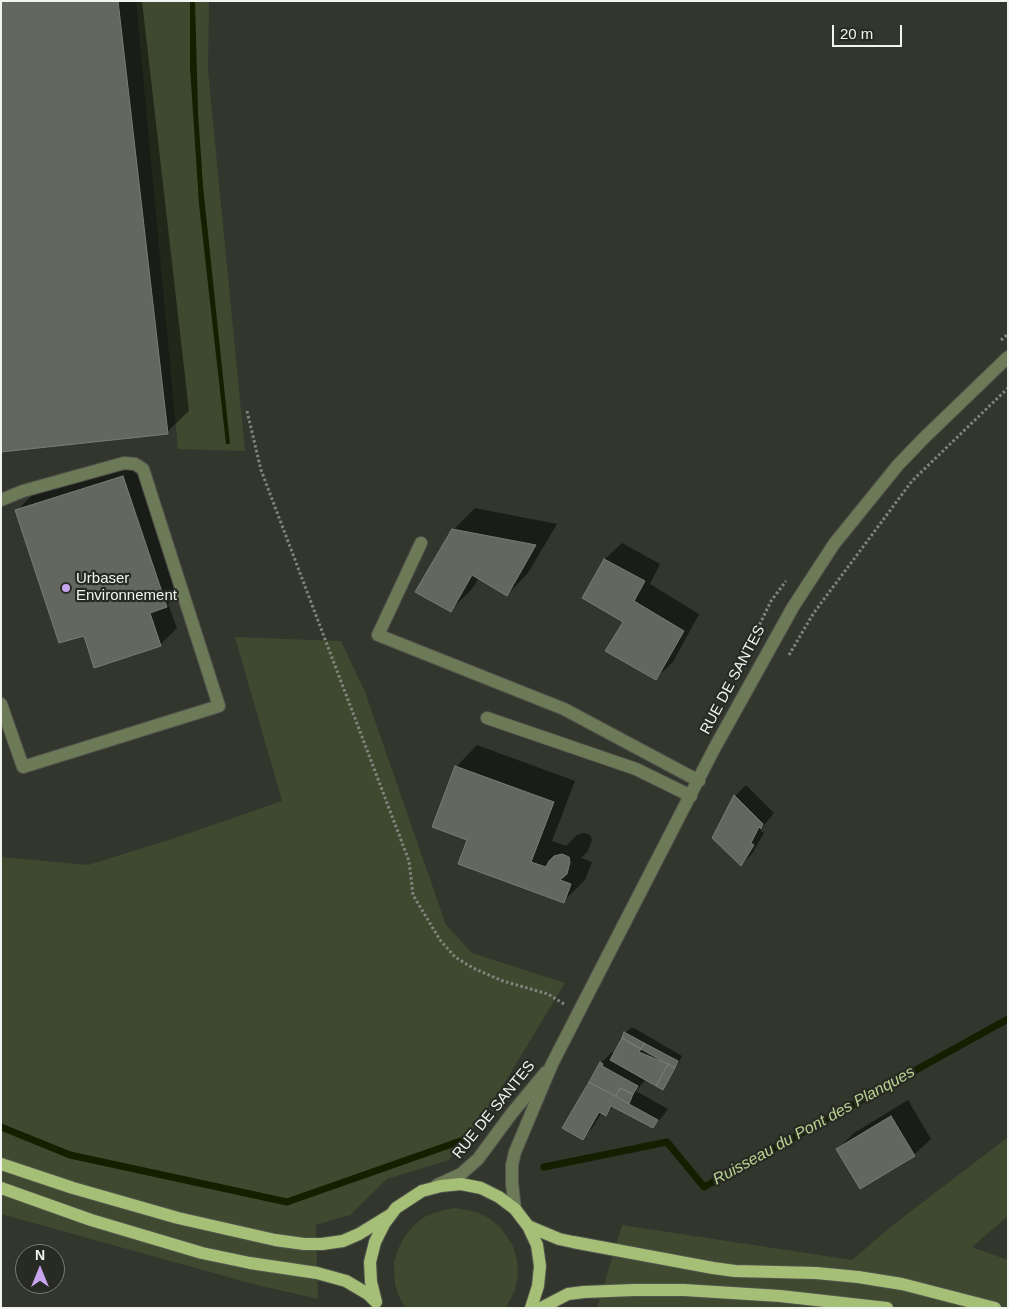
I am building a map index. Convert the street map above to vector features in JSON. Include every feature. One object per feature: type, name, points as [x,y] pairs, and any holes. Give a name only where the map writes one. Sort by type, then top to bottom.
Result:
[{"type":"main road","points":[[1,1164],[73,1188],[178,1218],[290,1242],[322,1244],[342,1240],[360,1234],[390,1215]]},
{"type":"main road","points":[[378,1305],[371,1282],[372,1252],[378,1232],[390,1215],[404,1201],[432,1188],[461,1184],[481,1188],[499,1197],[515,1209],[528,1226],[537,1245],[540,1266],[538,1286],[531,1308]]},
{"type":"main road","points":[[1,1188],[91,1220],[202,1252],[250,1263],[317,1273],[346,1281],[368,1294],[378,1305]]},
{"type":"main road","points":[[528,1226],[559,1239],[713,1268],[735,1271],[816,1273],[858,1277],[902,1284],[995,1308]]},
{"type":"main road","points":[[540,1308],[568,1294],[634,1290],[684,1290],[780,1296],[887,1308]]},
{"type":"street","name":"RUE DE SANTES","points":[[515,1209],[512,1165],[515,1152],[519,1139],[540,1097],[552,1064],[783,622],[834,544],[898,465],[1008,358]]},
{"type":"street","points":[[1,500],[23,491],[124,463],[135,464],[143,469],[219,706],[24,767],[1,704]]},
{"type":"street","points":[[420,543],[378,635],[564,709],[699,781]]},
{"type":"street","points":[[486,718],[636,769],[691,796]]},
{"type":"street","name":"RUE DE SANTES","points":[[432,1188],[461,1174],[478,1159],[552,1064]]},
{"type":"path","points":[[788,657],[813,614],[912,481],[1008,388]]},
{"type":"path","points":[[247,411],[261,470],[409,861],[413,895],[440,940],[456,957],[473,968],[502,981],[548,994],[579,1014]]},
{"type":"shaded area","points":[[136,1],[209,1],[208,71],[245,451],[178,449]]},
{"type":"shaded area","points":[[190,1],[195,1],[198,112],[203,186],[230,444],[226,444],[199,204],[190,67]]},
{"type":"shaded area","points":[[235,637],[341,641],[365,692],[446,925],[472,953],[565,983],[499,1092],[449,1160],[387,1179],[350,1215],[316,1225],[318,1299],[253,1284],[1,1214],[1,857],[88,865],[175,838],[282,801]]},
{"type":"shaded area","points":[[1008,1137],[1008,1216],[972,1247],[1008,1260],[1008,1308],[597,1308],[622,1225],[852,1260],[893,1225]]},
{"type":"shaded area","points":[[455,1208],[476,1212],[489,1218],[501,1228],[513,1246],[517,1260],[518,1275],[515,1290],[506,1308],[406,1308],[400,1299],[395,1285],[394,1263],[398,1249],[405,1236],[414,1225],[426,1216]]},
{"type":"building","points":[[1,1],[118,1],[168,434],[1,452]]},
{"type":"building","points":[[123,476],[167,607],[150,613],[161,646],[94,668],[84,636],[59,643],[15,510]]},
{"type":"building","points":[[452,529],[536,545],[507,596],[472,575],[451,612],[415,592]]},
{"type":"building","points":[[604,559],[645,581],[634,601],[684,631],[656,680],[605,651],[623,622],[582,598]]},
{"type":"building","points":[[455,766],[554,802],[531,862],[546,867],[554,856],[562,854],[569,857],[570,862],[567,874],[560,880],[571,884],[564,903],[458,864],[467,840],[432,827]]},
{"type":"building","points":[[734,795],[763,824],[761,829],[759,827],[751,843],[754,845],[741,866],[712,838]]},
{"type":"building","points":[[624,1032],[644,1043],[641,1049],[622,1038]]},
{"type":"building","points":[[622,1038],[641,1049],[639,1052],[668,1064],[656,1086],[610,1060]]},
{"type":"building","points":[[644,1043],[678,1061],[675,1068],[641,1049]]},
{"type":"building","points":[[600,1062],[603,1064],[602,1066],[638,1086],[633,1094],[620,1088],[616,1096],[589,1082]]},
{"type":"building","points":[[668,1064],[675,1068],[663,1090],[656,1086]]},
{"type":"building","points":[[589,1082],[658,1120],[653,1128],[611,1106],[606,1116],[599,1112],[583,1140],[562,1128]]},
{"type":"building","points":[[620,1088],[633,1094],[629,1104],[616,1096]]},
{"type":"building","points":[[891,1116],[915,1156],[860,1189],[836,1149]]},
{"type":"waterway","name":"Ruisseau du Pont des Planques","points":[[544,1167],[667,1142],[704,1187],[1008,1019]]},
{"type":"waterway","name":"Ruisseau du Pont des Planques","points":[[1,1127],[70,1155],[287,1202],[472,1137]]},
{"type":"place","name":"Urbaser Environnement","points":[[66,588]]}]
